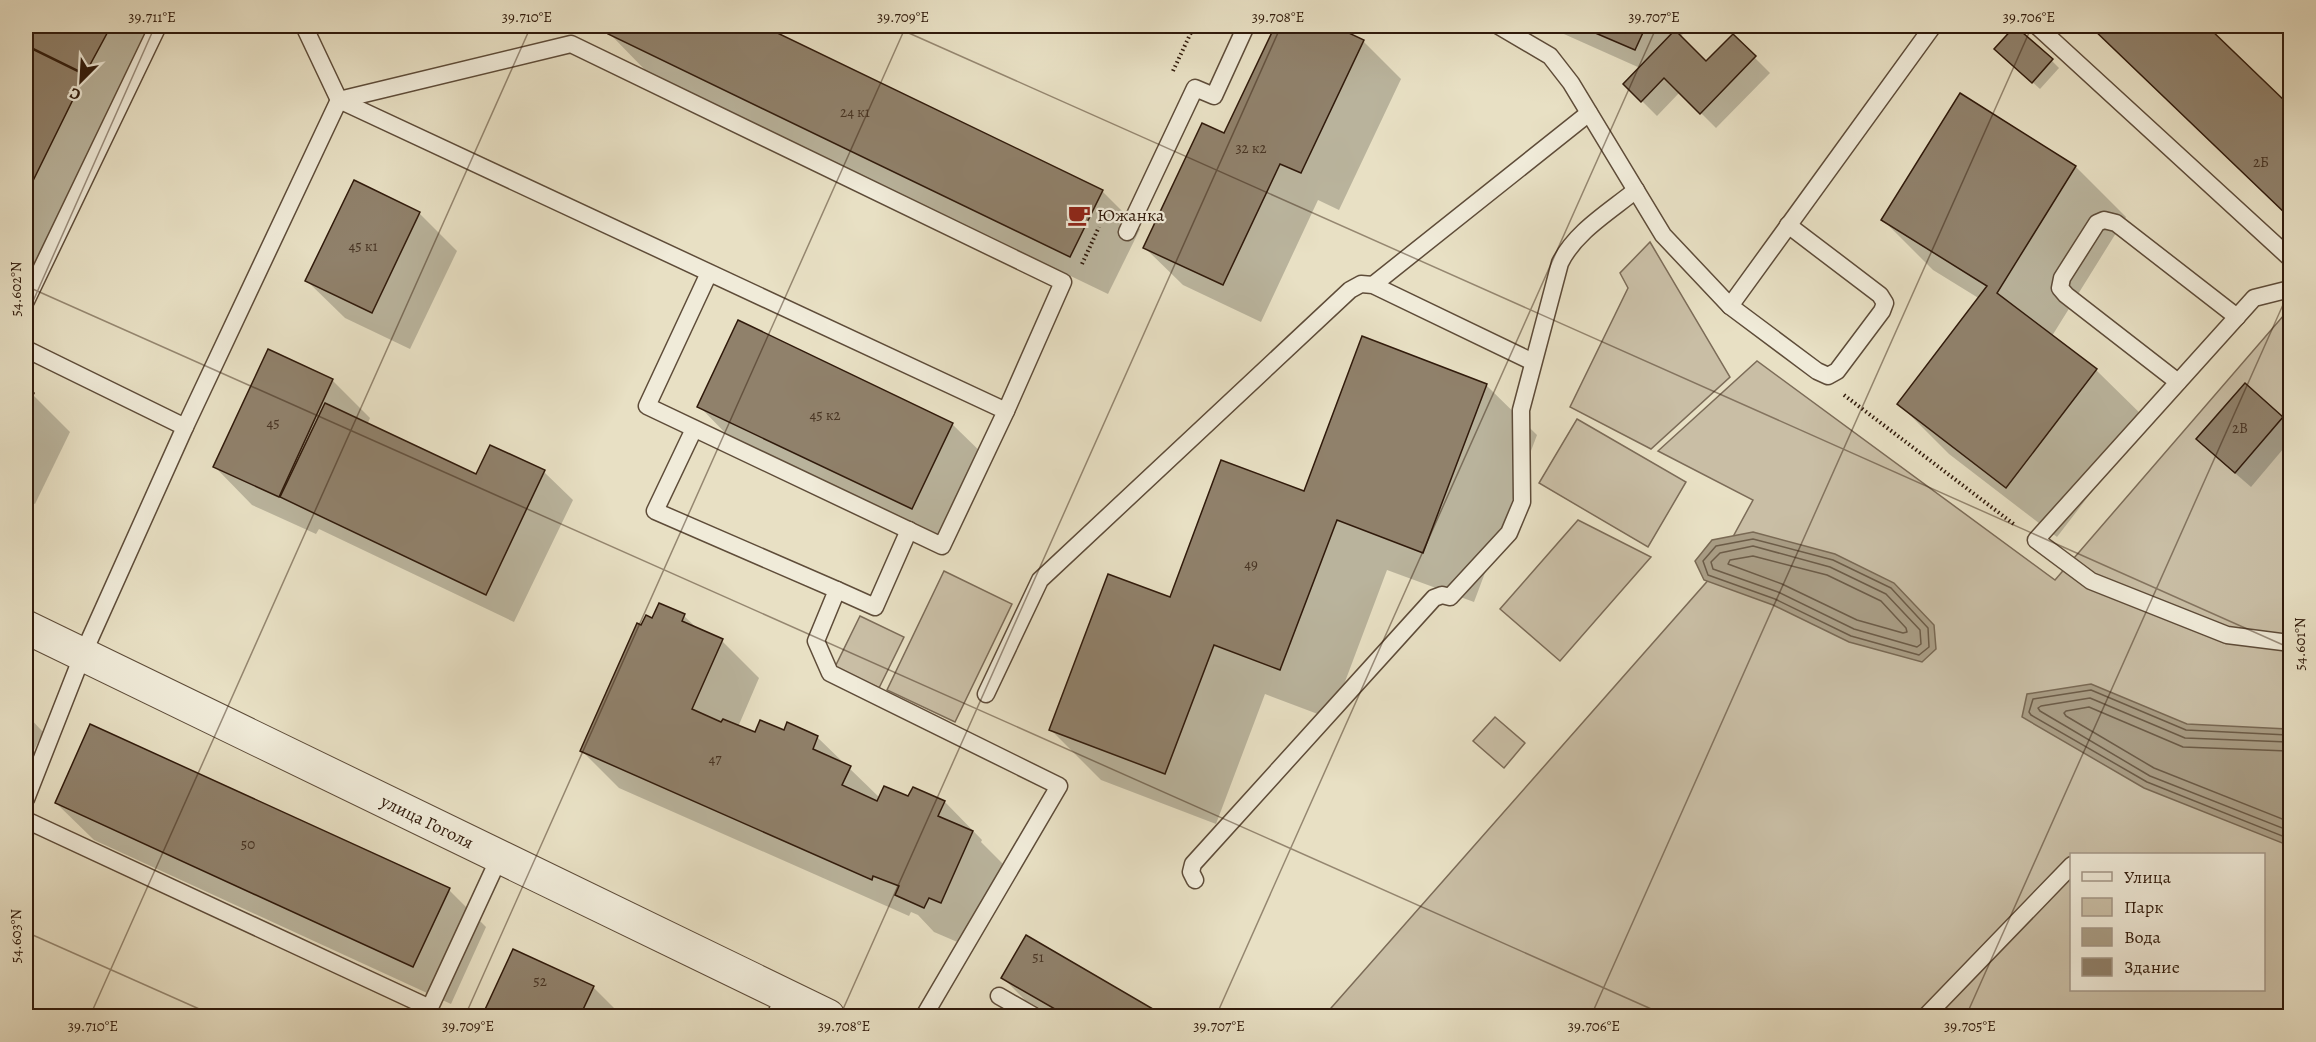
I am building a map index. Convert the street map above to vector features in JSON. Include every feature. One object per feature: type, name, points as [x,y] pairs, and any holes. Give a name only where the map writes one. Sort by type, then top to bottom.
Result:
[{"type":"street","name":"улица Гоголя","points":[[26,627],[500,856],[780,1006],[828,1017]]},
{"type":"lane","points":[[26,301],[158,26]]},
{"type":"lane","points":[[304,26],[339,100],[1006,411]]},
{"type":"lane","points":[[1127,232],[1195,87],[1214,96],[1246,26]]},
{"type":"lane","points":[[1499,26],[1551,56],[1571,83],[1663,235],[1730,306],[1817,371],[1828,376],[1837,371],[1886,303],[1880,295],[1788,225]]},
{"type":"lane","points":[[1730,306],[1933,26]]},
{"type":"lane","points":[[2037,26],[2290,258]]},
{"type":"lane","points":[[339,100],[571,44],[1064,282],[942,546],[647,406],[710,273]]},
{"type":"lane","points":[[26,799],[83,654],[185,427],[339,100]]},
{"type":"lane","points":[[1373,285],[1589,113]]},
{"type":"lane","points":[[1195,880],[1191,872],[1193,864],[1201,855],[1434,598],[1442,595],[1450,597],[1509,533],[1521,502],[1521,410],[1560,263],[1567,248],[1636,190]]},
{"type":"lane","points":[[2178,382],[2060,288],[2062,278],[2097,223],[2104,220],[2116,223],[2237,317]]},
{"type":"lane","points":[[986,694],[1040,580],[1350,290],[1360,284],[1373,285],[1533,362]]},
{"type":"lane","points":[[2290,289],[2254,298],[2036,540],[2091,581],[2227,635],[2290,643]]},
{"type":"lane","points":[[26,349],[185,427]]},
{"type":"lane","points":[[694,429],[655,511],[875,607],[909,530]]},
{"type":"lane","points":[[837,590],[816,641],[830,673],[1059,786],[924,1017]]},
{"type":"lane","points":[[26,820],[428,1012],[500,856]]},
{"type":"lane","points":[[1926,1017],[2070,867]]},
{"type":"lane","points":[[999,996],[1034,1017]]},
{"type":"path","points":[[1828,376],[1848,400],[2036,540]]},
{"type":"green space","points":[[1650,242],[1730,377],[1651,449],[1570,407],[1628,288],[1620,273]]},
{"type":"green space","points":[[2290,308],[2290,1016],[1324,1016],[1711,577],[1753,500],[1658,451],[1757,361],[2055,580]]},
{"type":"green space","points":[[1577,419],[1686,482],[1648,547],[1539,483]]},
{"type":"green space","points":[[1578,520],[1651,557],[1560,661],[1500,609]]},
{"type":"green space","points":[[944,571],[1012,604],[955,722],[887,690]]},
{"type":"green space","points":[[860,616],[904,637],[879,688],[835,667]]},
{"type":"green space","points":[[1495,717],[1525,743],[1504,768],[1473,741]]},
{"type":"water","points":[[1753,532],[1835,554],[1894,583],[1934,625],[1936,649],[1922,662],[1849,642],[1773,605],[1704,580],[1695,561],[1712,540]]},
{"type":"water","points":[[2091,684],[2187,724],[2290,729],[2290,846],[2144,788],[2022,717],[2027,694]]},
{"type":"building","points":[[26,26],[111,26],[85,74],[26,45]]},
{"type":"building","points":[[612,26],[763,26],[1103,190],[1070,257],[608,34]]},
{"type":"building","points":[[1275,26],[1334,26],[1364,40],[1301,173],[1280,164],[1223,285],[1143,248],[1202,123],[1224,133]]},
{"type":"building","points":[[1579,26],[1646,26],[1635,50]]},
{"type":"building","points":[[2015,26],[2053,59],[2032,83],[1994,49]]},
{"type":"building","points":[[2090,26],[2207,26],[2290,106],[2290,218]]},
{"type":"building","points":[[1675,30],[1706,61],[1733,34],[1756,56],[1700,114],[1664,78],[1641,102],[1623,84]]},
{"type":"building","points":[[26,46],[85,75],[26,195]]},
{"type":"building","points":[[1960,93],[2076,166],[1997,293],[2097,369],[2006,488],[1897,404],[1987,286],[1881,220]]},
{"type":"building","points":[[354,180],[420,212],[372,313],[305,281]]},
{"type":"building","points":[[738,320],[953,423],[912,509],[697,407]]},
{"type":"building","points":[[1362,336],[1487,384],[1423,553],[1337,520],[1280,670],[1214,645],[1165,774],[1049,730],[1108,574],[1170,597],[1221,460],[1304,491]]},
{"type":"building","points":[[268,349],[333,379],[279,497],[213,467]]},
{"type":"building","points":[[2245,383],[2283,417],[2235,473],[2196,439]]},
{"type":"building","points":[[26,389],[34,393],[26,410]]},
{"type":"building","points":[[325,403],[476,474],[490,445],[545,470],[486,595],[280,497]]},
{"type":"building","points":[[659,603],[685,614],[682,621],[723,639],[692,709],[721,722],[723,719],[755,732],[760,720],[784,730],[787,722],[818,736],[813,749],[851,766],[842,785],[877,801],[884,786],[908,796],[913,787],[945,801],[938,816],[973,831],[941,903],[929,898],[924,908],[895,895],[899,886],[873,876],[872,880],[580,751],[637,623],[641,625],[646,615],[652,618]]},
{"type":"building","points":[[90,724],[450,888],[413,967],[55,803]]},
{"type":"building","points":[[1026,935],[1153,1009],[1149,1016],[1067,1016],[1001,978]]},
{"type":"building","points":[[513,949],[594,986],[580,1016],[482,1016]]},
{"type":"place","name":"Южанка","points":[[1079,215]]}]
